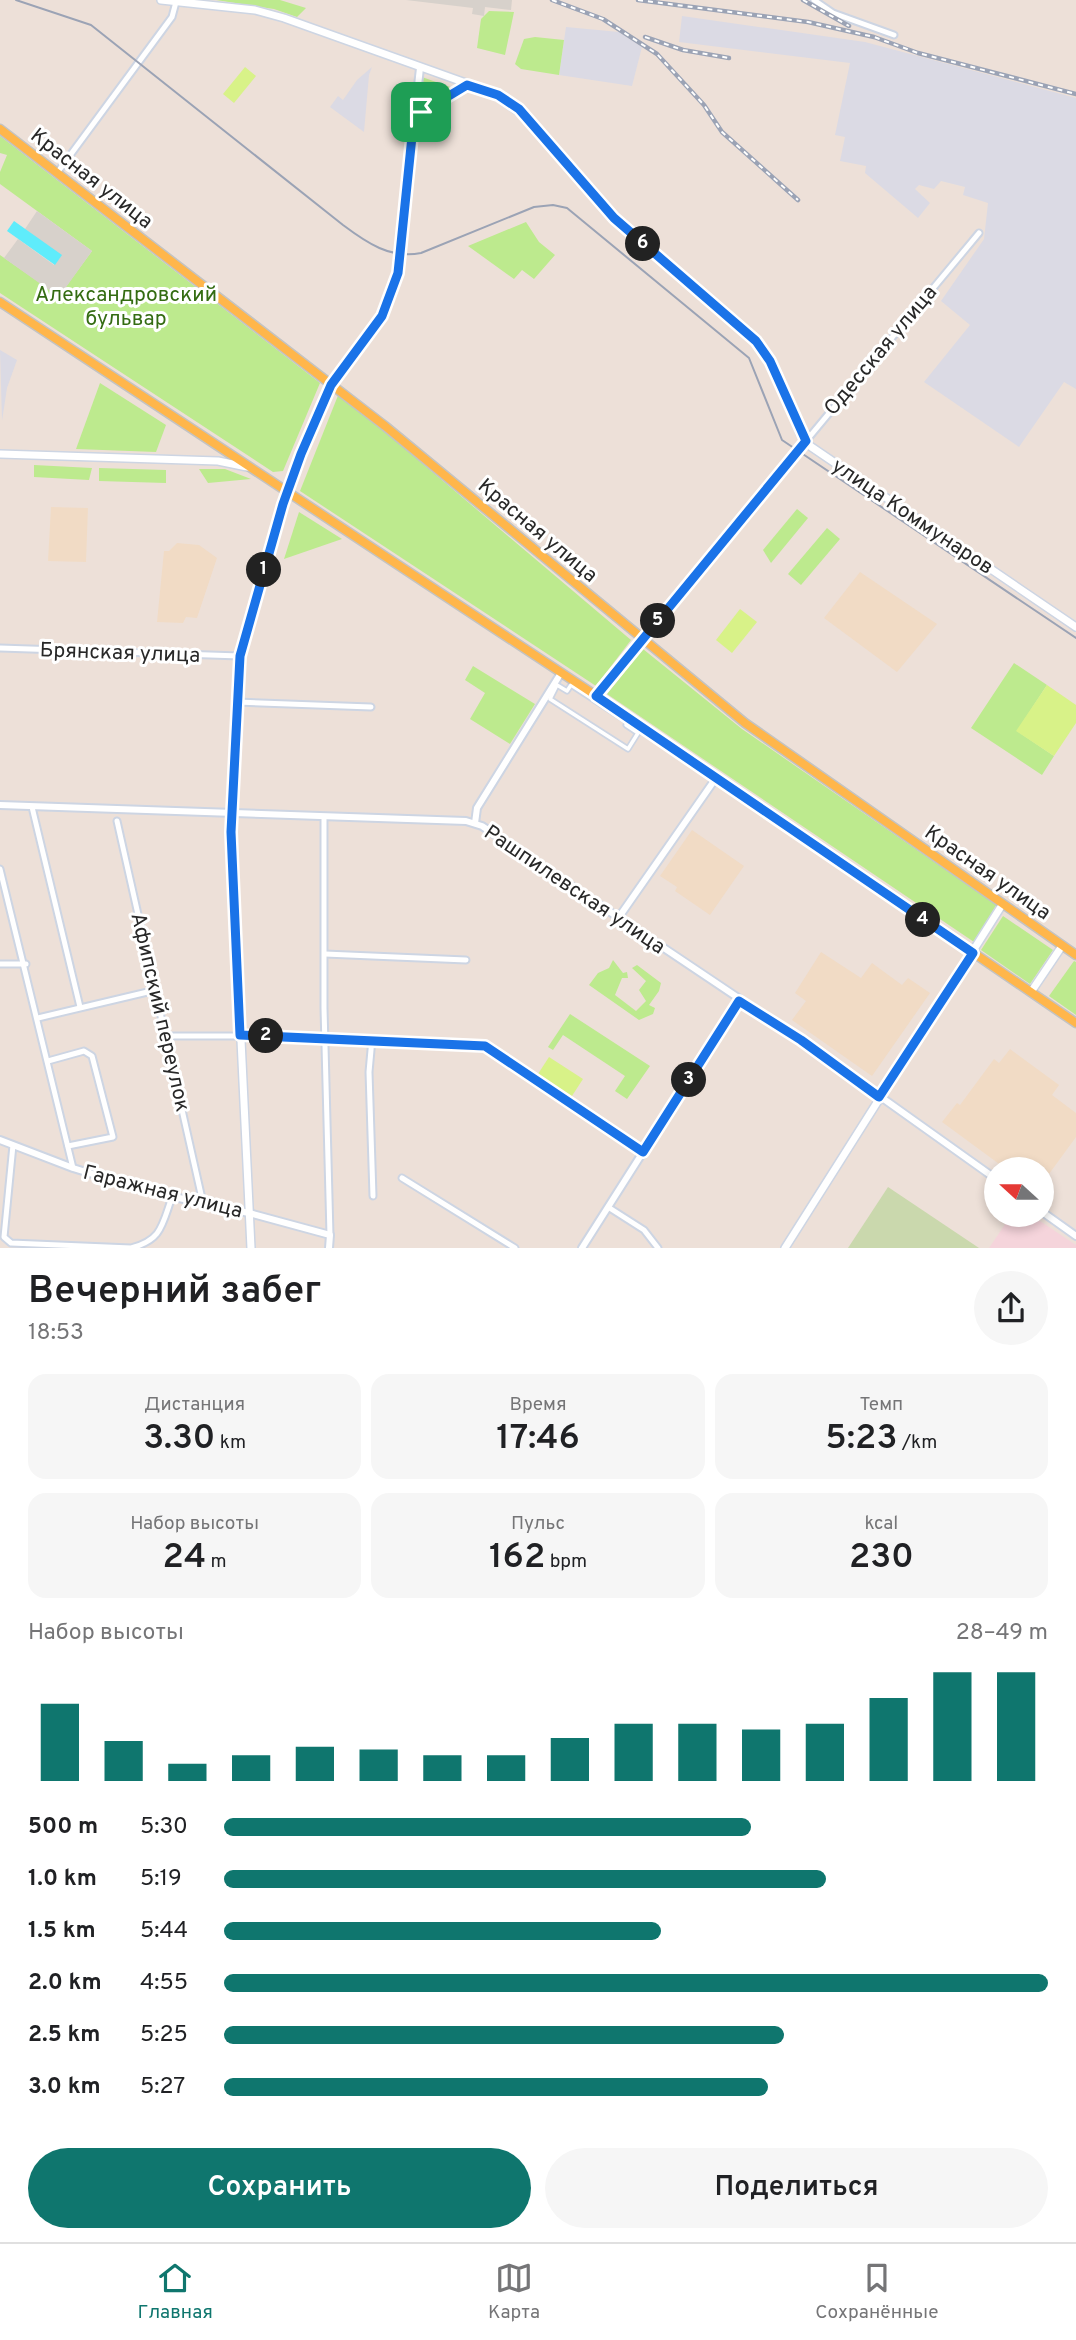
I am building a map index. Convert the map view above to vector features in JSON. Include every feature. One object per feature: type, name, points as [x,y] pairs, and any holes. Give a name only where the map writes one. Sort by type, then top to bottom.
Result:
[{"type":"main road","points":[[162,0],[256,10],[284,18],[498,95],[519,109],[614,218],[756,341],[770,361],[806,441]]},
{"type":"main road","name":"Красная улица","points":[[0,129],[396,435],[746,723],[1076,955]]},
{"type":"main road","points":[[0,302],[596,696],[1076,1023]]},
{"type":"main road","points":[[251,1248],[232,814],[240,656],[287,492],[331,385]]},
{"type":"main road","name":"улица Коммунаров","points":[[806,441],[1076,627]]},
{"type":"main road","points":[[0,454],[218,461],[247,467]]},
{"type":"main road","points":[[273,484],[280,483],[294,473]]},
{"type":"main road","points":[[785,1248],[1002,905]]},
{"type":"main road","name":"Красная улица","points":[[1031,992],[1062,946]]},
{"type":"street","points":[[814,0],[833,13],[894,34]]},
{"type":"street","points":[[57,173],[172,17],[176,2]]},
{"type":"street","points":[[331,385],[382,316],[398,273],[420,68]]},
{"type":"street","points":[[414,117],[467,85]]},
{"type":"street","name":"Одесская улица","points":[[596,696],[979,233]]},
{"type":"street","name":"Брянская улица","points":[[0,648],[240,656]]},
{"type":"street","points":[[475,823],[477,808],[561,673]]},
{"type":"street","points":[[557,685],[568,691],[571,685],[628,722],[626,725],[638,733],[628,749],[550,699],[557,685]]},
{"type":"street","points":[[237,702],[372,707]]},
{"type":"street","points":[[620,917],[716,778]]},
{"type":"street","name":"Рашпилевская улица","points":[[0,805],[475,823],[494,832],[739,1001],[801,1040],[984,1171]]},
{"type":"street","points":[[32,807],[80,1007]]},
{"type":"street","points":[[324,817],[329,1248]]},
{"type":"street","name":"Афипский переулок","points":[[117,821],[203,1203]]},
{"type":"street","points":[[0,869],[3,892],[26,964],[73,1168]]},
{"type":"street","points":[[325,954],[466,960]]},
{"type":"street","points":[[0,964],[26,964]]},
{"type":"street","points":[[38,1018],[156,990]]},
{"type":"street","points":[[582,1248],[739,1001]]},
{"type":"street","points":[[167,1036],[372,1039],[485,1046],[643,1152]]},
{"type":"street","points":[[372,1039],[369,1072],[373,1196]]},
{"type":"street","points":[[48,1061],[84,1051],[92,1056],[113,1137],[68,1146]]},
{"type":"street","name":"Гаражная улица","points":[[0,1140],[73,1168],[172,1197],[249,1213],[330,1236]]},
{"type":"street","points":[[13,1145],[4,1237],[11,1244],[131,1248],[147,1244],[158,1235],[172,1197]]},
{"type":"street","points":[[402,1178],[515,1248]]},
{"type":"street","points":[[608,1207],[644,1230],[658,1248]]},
{"type":"street","points":[[1054,1220],[1076,1236]]},
{"type":"shaded area","points":[[406,0],[512,0],[511,10],[485,7],[484,16],[472,14],[473,8]]},
{"type":"shaded area","points":[[682,16],[865,42],[1076,98],[1076,389],[1064,382],[1019,447],[924,382],[970,325],[941,301],[984,239],[988,203],[963,195],[965,187],[941,181],[934,189],[919,185],[915,189],[930,203],[918,218],[865,173],[866,166],[840,161],[845,137],[835,135],[850,63],[679,42]]},
{"type":"shaded area","points":[[566,27],[619,32],[642,47],[632,86],[559,75]]},
{"type":"shaded area","points":[[372,67],[364,132],[330,107],[338,96],[343,100],[357,80]]},
{"type":"shaded area","points":[[37,211],[92,251],[59,297],[4,258],[18,239],[54,265],[61,256],[25,229]]},
{"type":"shaded area","points":[[0,350],[17,360],[7,388],[2,421]]},
{"type":"shaded area","points":[[51,507],[88,508],[86,562],[48,561]]},
{"type":"shaded area","points":[[177,543],[199,545],[217,558],[197,618],[186,617],[183,623],[157,622],[164,551],[169,551]]},
{"type":"shaded area","points":[[860,572],[937,624],[897,672],[824,618]]},
{"type":"shaded area","points":[[692,830],[744,866],[710,915],[675,891],[677,887],[660,876]]},
{"type":"shaded area","points":[[821,952],[861,978],[872,963],[902,985],[908,978],[930,993],[872,1076],[792,1020],[806,1001],[795,993]]},
{"type":"shaded area","points":[[1010,1049],[1059,1085],[1052,1095],[1076,1113],[1076,1137],[1054,1167],[1054,1157],[990,1157],[942,1122],[957,1103],[960,1105],[994,1059],[999,1063]]},
{"type":"shaded area","points":[[1003,1227],[1049,1227],[1076,1245],[1076,1248],[989,1248]]},
{"type":"green space","points":[[216,0],[280,0],[306,8],[297,17],[274,9]]},
{"type":"green space","points":[[489,11],[514,12],[505,55],[477,48],[481,19]]},
{"type":"green space","points":[[535,37],[564,40],[559,75],[521,69],[515,64],[524,39]]},
{"type":"green space","points":[[245,67],[256,76],[234,103],[223,94]]},
{"type":"green space","points":[[422,77],[453,88],[418,110]]},
{"type":"green space","name":"Александровский бульвар","points":[[0,136],[320,383],[283,471],[273,472],[0,293],[0,255],[59,296],[92,251],[0,184],[0,172],[7,155],[0,153]]},
{"type":"green space","points":[[526,222],[539,242],[555,255],[534,279],[522,270],[514,279],[468,246]]},
{"type":"green space","points":[[100,383],[166,425],[156,452],[76,449]]},
{"type":"green space","points":[[339,393],[631,640],[596,686],[300,491]]},
{"type":"green space","points":[[34,465],[92,468],[89,480],[34,477]]},
{"type":"green space","points":[[99,468],[166,470],[166,483],[99,481]]},
{"type":"green space","points":[[199,469],[225,469],[251,479],[208,483]]},
{"type":"green space","points":[[797,509],[808,518],[771,563],[763,550]]},
{"type":"green space","points":[[299,512],[342,539],[284,559]]},
{"type":"green space","points":[[827,528],[840,539],[801,585],[788,574]]},
{"type":"green space","points":[[740,609],[757,622],[732,653],[716,640]]},
{"type":"green space","points":[[643,649],[742,729],[998,906],[974,942],[607,694]]},
{"type":"green space","points":[[1014,663],[1047,685],[1017,731],[1054,756],[1042,775],[971,728]]},
{"type":"green space","points":[[473,666],[535,704],[510,744],[470,719],[485,693],[465,680]]},
{"type":"green space","points":[[1047,685],[1076,705],[1076,723],[1054,756],[1016,731]]},
{"type":"green space","points":[[1003,916],[1053,950],[1030,984],[981,950]]},
{"type":"green space","points":[[613,960],[623,973],[627,972],[628,978],[622,978],[615,995],[636,1011],[646,1001],[639,990],[646,981],[632,968],[637,965],[661,983],[649,1005],[655,1008],[653,1014],[639,1020],[589,985],[598,973],[609,968]]},
{"type":"green space","points":[[1074,961],[1076,962],[1076,1015],[1049,996]]},
{"type":"green space","points":[[570,1014],[650,1066],[627,1099],[615,1091],[625,1076],[563,1035],[553,1050],[548,1047]]},
{"type":"green space","points":[[549,1057],[583,1079],[570,1099],[536,1077]]},
{"type":"green space","points":[[888,1187],[979,1248],[848,1248]]},
{"type":"water","points":[[14,221],[62,255],[55,265],[7,231]]},
{"type":"tram line","points":[[16,0],[91,25],[343,225],[389,252],[421,253],[534,207],[553,205],[567,208],[749,358],[782,440],[1076,638]]},
{"type":"railway","points":[[552,0],[603,19],[657,54],[704,105],[722,132],[798,200]]},
{"type":"railway","points":[[638,0],[808,22],[874,37],[918,53],[1076,94]]},
{"type":"railway","points":[[803,0],[849,26]]},
{"type":"railway","points":[[645,37],[683,50],[729,58]]},
{"type":"route","points":[[467,85],[498,95],[519,109],[549,140],[614,218],[756,341],[779,379],[800,433],[806,441],[596,696],[973,953],[879,1097],[801,1040],[739,1001],[643,1152],[485,1046],[240,1035],[231,832],[240,656],[283,504],[301,454],[331,385],[382,316],[392,293],[398,273],[414,117],[421,112],[467,85]]}]
